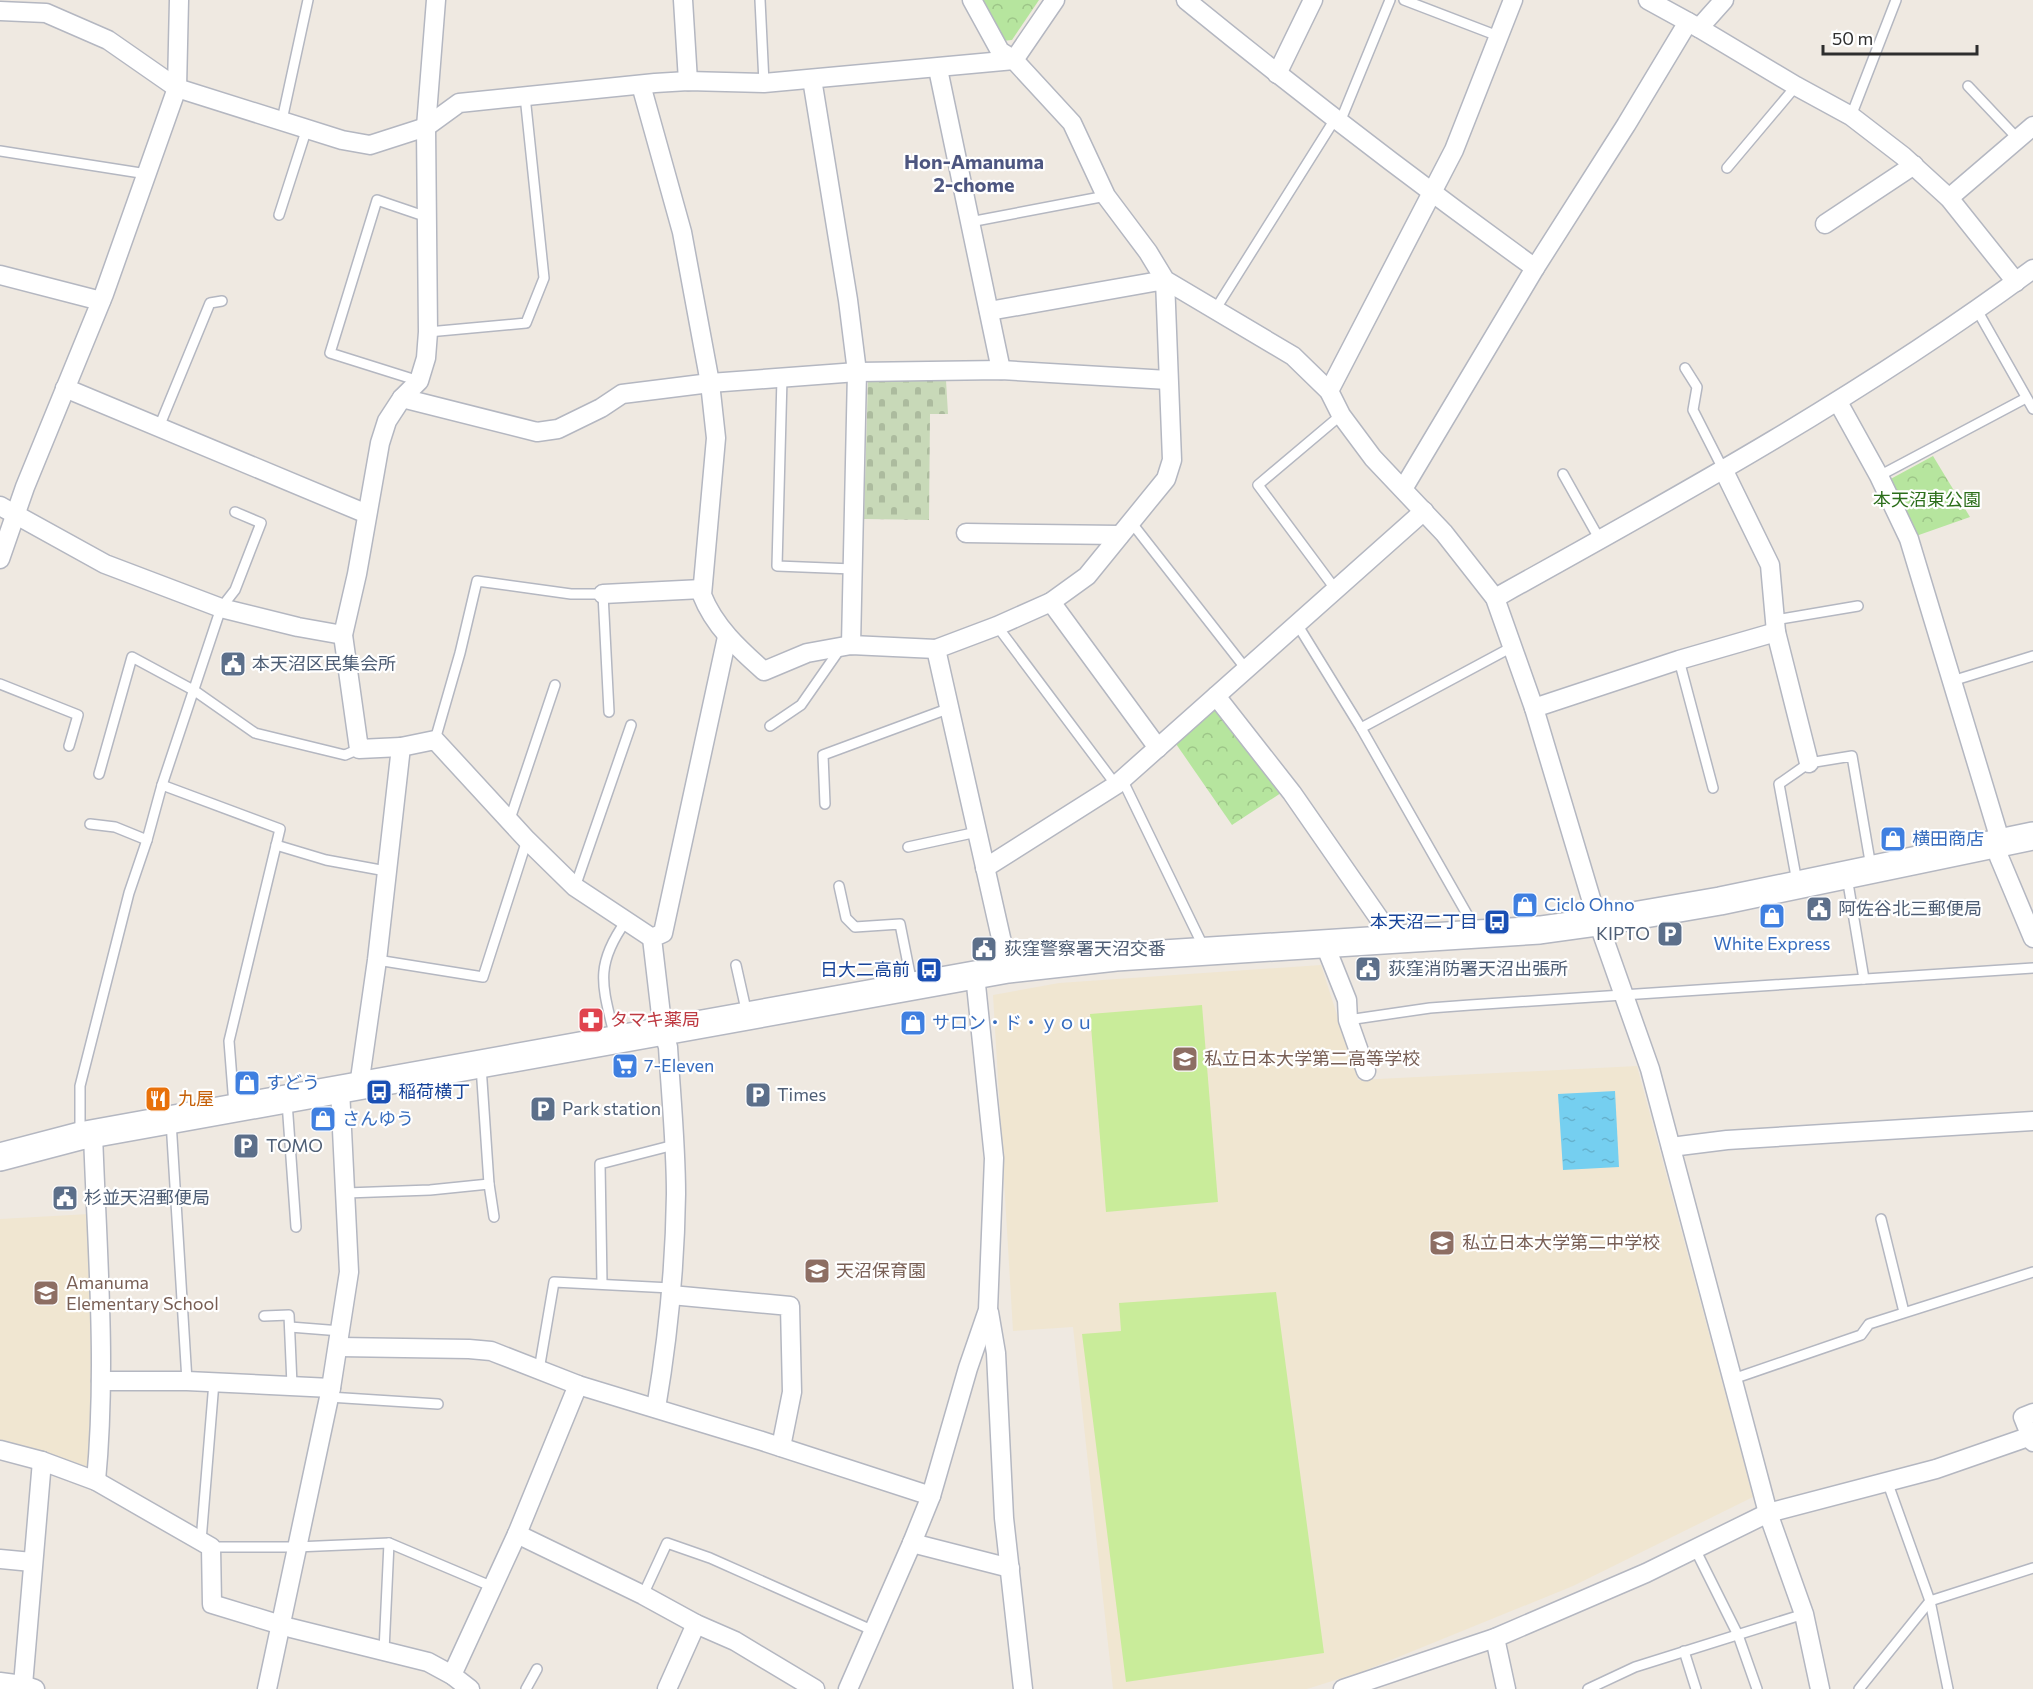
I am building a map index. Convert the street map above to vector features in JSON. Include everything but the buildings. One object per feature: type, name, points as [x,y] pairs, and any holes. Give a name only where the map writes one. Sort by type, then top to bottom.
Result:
[{"type":"street","points":[[0,559],[8,510],[65,388],[101,301],[177,88],[178,0]]},
{"type":"street","points":[[436,0],[426,127],[428,332],[426,358],[419,381],[402,398],[387,421],[380,443],[357,574],[343,635],[359,749],[401,747],[435,740],[527,840],[575,887],[652,938]]},
{"type":"street","points":[[683,0],[688,81]]},
{"type":"street","points":[[972,0],[1000,51],[1014,60],[1072,123],[1106,196],[1148,252],[1165,280],[1293,356],[1329,391],[1341,415],[1373,458],[1444,533],[1495,598],[1534,708],[1598,922],[1650,1068],[1768,1513],[1804,1614],[1820,1689]]},
{"type":"street","points":[[0,11],[46,14],[108,40],[177,88],[342,140],[370,145],[426,127],[459,103],[688,81],[764,83],[938,69],[1014,60],[1055,0]]},
{"type":"street","points":[[1186,0],[1277,74],[1431,193],[1535,268]]},
{"type":"street","points":[[1277,74],[1313,0]]},
{"type":"street","points":[[1329,391],[1454,150],[1513,0]]},
{"type":"street","points":[[1648,0],[1851,116],[1914,165],[1949,198],[2016,282]]},
{"type":"street","points":[[1403,489],[1535,268],[1626,125],[1693,25],[1724,0]]},
{"type":"street","points":[[938,69],[1001,370]]},
{"type":"street","points":[[812,79],[848,300],[857,372],[853,569],[846,646]]},
{"type":"street","points":[[641,85],[682,232],[710,383],[716,438],[702,595],[727,637],[764,671],[807,653],[846,646],[936,649],[1051,602],[1087,576],[1166,479],[1172,460],[1165,280]]},
{"type":"street","points":[[1949,198],[2033,126]]},
{"type":"street","points":[[1824,224],[1914,165]]},
{"type":"street","points":[[1495,598],[1839,402],[1977,310],[2033,269]]},
{"type":"street","points":[[0,275],[101,301]]},
{"type":"street","points":[[989,311],[1165,280]]},
{"type":"street","points":[[402,398],[537,432],[558,429],[601,408],[622,394],[710,383],[857,372],[1001,370],[1168,380]]},
{"type":"street","points":[[65,388],[367,514]]},
{"type":"street","points":[[1839,402],[1910,539],[1997,830],[1999,857],[2033,937]]},
{"type":"street","points":[[1723,469],[1770,565],[1775,626],[1809,763]]},
{"type":"street","points":[[8,510],[105,564],[221,609],[343,635]]},
{"type":"street","points":[[985,868],[1119,782],[1424,511]]},
{"type":"street","points":[[966,533],[1125,528]]},
{"type":"street","points":[[603,594],[702,589]]},
{"type":"street","points":[[1051,602],[1158,748]]},
{"type":"street","points":[[1534,708],[1775,626]]},
{"type":"street","points":[[652,938],[663,933],[727,637]]},
{"type":"street","points":[[936,649],[1008,969]]},
{"type":"street","points":[[1216,696],[1292,793],[1394,940]]},
{"type":"street","points":[[267,1689],[340,1339],[349,1272],[346,1193],[350,1087],[377,960],[401,747]]},
{"type":"street","points":[[0,1157],[86,1135],[171,1119],[1008,969],[1116,957],[1540,930],[1720,901],[2033,836]]},
{"type":"street","points":[[652,938],[663,1032],[668,1047],[676,1194],[671,1292],[665,1355],[656,1408]]},
{"type":"street","points":[[1325,945],[1347,1000],[1348,1020],[1366,1071]]},
{"type":"street","points":[[975,975],[994,1158],[988,1310],[996,1353],[1005,1518],[1023,1689]]},
{"type":"street","points":[[1671,1148],[1726,1140],[2033,1120]]},
{"type":"street","points":[[86,1135],[101,1381],[100,1440],[96,1482]]},
{"type":"street","points":[[671,1292],[789,1306],[792,1392],[781,1447]]},
{"type":"street","points":[[848,1689],[912,1544],[930,1496],[968,1368],[988,1310]]},
{"type":"street","points":[[340,1339],[491,1351],[578,1384],[930,1496]]},
{"type":"street","points":[[101,1381],[187,1381],[292,1385],[330,1392]]},
{"type":"street","points":[[452,1675],[517,1534],[578,1384]]},
{"type":"street","points":[[1343,1689],[1495,1638],[1646,1573],[1768,1513],[1936,1468],[2032,1439],[2023,1418],[2033,1413]]},
{"type":"street","points":[[0,1450],[42,1461],[96,1482],[206,1544],[212,1604],[279,1624],[428,1662],[452,1675],[470,1689]]},
{"type":"street","points":[[0,1682],[29,1687],[32,1562],[42,1461]]},
{"type":"street","points":[[517,1534],[643,1595],[696,1624],[735,1641],[815,1689]]},
{"type":"street","points":[[912,1544],[1010,1568]]},
{"type":"street","points":[[0,1559],[32,1562]]},
{"type":"street","points":[[667,1689],[696,1624]]},
{"type":"street","points":[[1495,1638],[1506,1689]]},
{"type":"lane","points":[[282,120],[308,0]]},
{"type":"lane","points":[[760,0],[764,83]]},
{"type":"lane","points":[[1215,310],[1338,121],[1390,0]]},
{"type":"lane","points":[[1404,0],[1498,36]]},
{"type":"lane","points":[[1851,116],[1896,0]]},
{"type":"lane","points":[[1727,168],[1796,86]]},
{"type":"lane","points":[[1968,86],[2018,139]]},
{"type":"lane","points":[[428,332],[526,323],[530,314],[544,278],[525,96]]},
{"type":"lane","points":[[279,216],[307,128]]},
{"type":"lane","points":[[0,151],[147,174]]},
{"type":"lane","points":[[970,222],[1106,196]]},
{"type":"lane","points":[[419,381],[330,353],[377,200],[427,217]]},
{"type":"lane","points":[[159,427],[210,303],[222,301]]},
{"type":"lane","points":[[1977,310],[2033,409]]},
{"type":"lane","points":[[1685,368],[1697,387],[1693,410],[1723,469]]},
{"type":"lane","points":[[782,378],[777,566],[853,569]]},
{"type":"lane","points":[[1879,476],[2026,398]]},
{"type":"lane","points":[[1336,590],[1258,486],[1341,415]]},
{"type":"lane","points":[[1563,474],[1600,540]]},
{"type":"lane","points":[[86,1135],[80,1086],[129,893],[147,840],[162,784],[221,609],[235,590],[261,523],[235,512]]},
{"type":"lane","points":[[1125,528],[1246,669]]},
{"type":"lane","points":[[435,740],[477,581],[571,594],[603,594],[609,712]]},
{"type":"lane","points":[[1775,626],[1858,606]]},
{"type":"lane","points":[[1298,624],[1361,728],[1478,934]]},
{"type":"lane","points":[[997,626],[1119,782],[1206,953]]},
{"type":"lane","points":[[771,726],[801,705],[846,646]]},
{"type":"lane","points":[[1361,728],[1512,647]]},
{"type":"lane","points":[[1952,681],[2033,656]]},
{"type":"lane","points":[[99,774],[132,657],[195,691],[255,733],[345,755],[359,749]]},
{"type":"lane","points":[[1678,660],[1713,788]]},
{"type":"lane","points":[[0,684],[78,715],[69,746]]},
{"type":"lane","points":[[510,819],[555,685]]},
{"type":"lane","points":[[825,804],[823,754],[950,708]]},
{"type":"lane","points":[[575,887],[631,725]]},
{"type":"lane","points":[[1797,884],[1779,784],[1809,763],[1852,756],[1864,979]]},
{"type":"lane","points":[[162,784],[280,829],[229,1041],[234,1108]]},
{"type":"lane","points":[[90,824],[115,827],[147,840]]},
{"type":"lane","points":[[908,847],[977,832]]},
{"type":"lane","points":[[377,960],[483,977],[527,840]]},
{"type":"lane","points":[[276,845],[326,860],[386,871]]},
{"type":"lane","points":[[839,886],[846,918],[855,927],[900,924],[913,986]]},
{"type":"lane","points":[[616,1040],[604,990],[603,973],[611,941],[626,921]]},
{"type":"lane","points":[[736,965],[748,1017]]},
{"type":"lane","points":[[1348,1020],[1430,1008],[2033,968]]},
{"type":"lane","points":[[481,1064],[489,1184],[494,1217]]},
{"type":"lane","points":[[286,1099],[296,1227]]},
{"type":"lane","points":[[171,1119],[187,1381]]},
{"type":"lane","points":[[602,1283],[600,1164],[674,1145]]},
{"type":"lane","points":[[346,1193],[430,1190],[489,1184]]},
{"type":"lane","points":[[1881,1219],[1904,1312]]},
{"type":"lane","points":[[1733,1379],[1861,1335],[1869,1324],[2033,1272]]},
{"type":"lane","points":[[539,1370],[554,1282],[602,1283],[671,1292]]},
{"type":"lane","points":[[264,1316],[289,1315],[292,1385]]},
{"type":"lane","points":[[290,1327],[340,1339]]},
{"type":"lane","points":[[214,1382],[206,1544],[296,1547],[389,1543],[493,1587]]},
{"type":"lane","points":[[330,1392],[438,1404]]},
{"type":"lane","points":[[1887,1481],[1930,1601],[1948,1689]]},
{"type":"lane","points":[[384,1651],[389,1543]]},
{"type":"lane","points":[[643,1595],[667,1543],[710,1558],[874,1631]]},
{"type":"lane","points":[[1695,1549],[1738,1635],[1757,1689]]},
{"type":"lane","points":[[1859,1689],[1930,1601],[2033,1568]]},
{"type":"lane","points":[[1588,1689],[1635,1667],[1804,1614]]},
{"type":"lane","points":[[1684,1651],[1696,1689]]},
{"type":"lane","points":[[525,1689],[537,1669]]},
{"type":"shaded area","points":[[1321,965],[1358,1080],[1637,1066],[1753,1497],[1573,1586],[1364,1671],[1307,1689],[1113,1689],[1073,1327],[1013,1331],[993,995],[1059,983]]},
{"type":"shaded area","name":"Amanuma Elementary School","points":[[89,1214],[96,1434],[92,1467],[86,1469],[0,1444],[0,1219]]},
{"type":"green space","points":[[981,0],[1039,0],[1012,40],[1002,41]]},
{"type":"green space","points":[[868,379],[946,380],[948,414],[930,414],[929,520],[864,519]]},
{"type":"green space","name":"本天沼東公園","points":[[1933,456],[1970,517],[1916,536],[1885,482]]},
{"type":"green space","points":[[1215,704],[1284,791],[1232,825],[1174,741]]},
{"type":"green space","points":[[1202,1005],[1218,1202],[1106,1212],[1090,1014]]},
{"type":"green space","points":[[1276,1292],[1324,1653],[1126,1682],[1082,1334],[1121,1331],[1119,1303]]},
{"type":"water","points":[[1615,1091],[1619,1167],[1563,1170],[1558,1094]]},
{"type":"place","name":"本天沼区民集会所","points":[[233,664]]},
{"type":"place","name":"横田商店","points":[[1893,839]]},
{"type":"place","name":"Ciclo Ohno","points":[[1525,905]]},
{"type":"place","name":"阿佐谷北三郵便局","points":[[1819,909]]},
{"type":"place","name":"White Express","points":[[1772,916]]},
{"type":"place","name":"本天沼二丁目","points":[[1497,922]]},
{"type":"place","name":"KIPTO","points":[[1670,934]]},
{"type":"place","name":"荻窪警察署天沼交番","points":[[984,949]]},
{"type":"place","name":"荻窪消防署天沼出張所","points":[[1368,969]]},
{"type":"place","name":"日大二高前","points":[[929,970]]},
{"type":"place","name":"タマキ薬局","points":[[591,1020]]},
{"type":"place","name":"サロン・ド・ｙｏｕ","points":[[913,1023]]},
{"type":"place","name":"私立日本大学第二高等学校","points":[[1185,1059]]},
{"type":"place","name":"7-Eleven","points":[[625,1066]]},
{"type":"place","name":"すどう","points":[[247,1083]]},
{"type":"place","name":"稲荷横丁","points":[[379,1092]]},
{"type":"place","name":"Times","points":[[758,1095]]},
{"type":"place","name":"九屋","points":[[158,1099]]},
{"type":"place","name":"Park station","points":[[543,1109]]},
{"type":"place","name":"さんゆう","points":[[323,1119]]},
{"type":"place","name":"TOMO","points":[[246,1146]]},
{"type":"place","name":"杉並天沼郵便局","points":[[65,1198]]},
{"type":"place","name":"私立日本大学第二中学校","points":[[1442,1243]]},
{"type":"place","name":"天沼保育園","points":[[817,1271]]},
{"type":"place","name":"Amanuma Elementary School","points":[[46,1293]]},
{"type":"district","name":"Hon-Amanuma 2-chome","points":[[974,174]]}]
